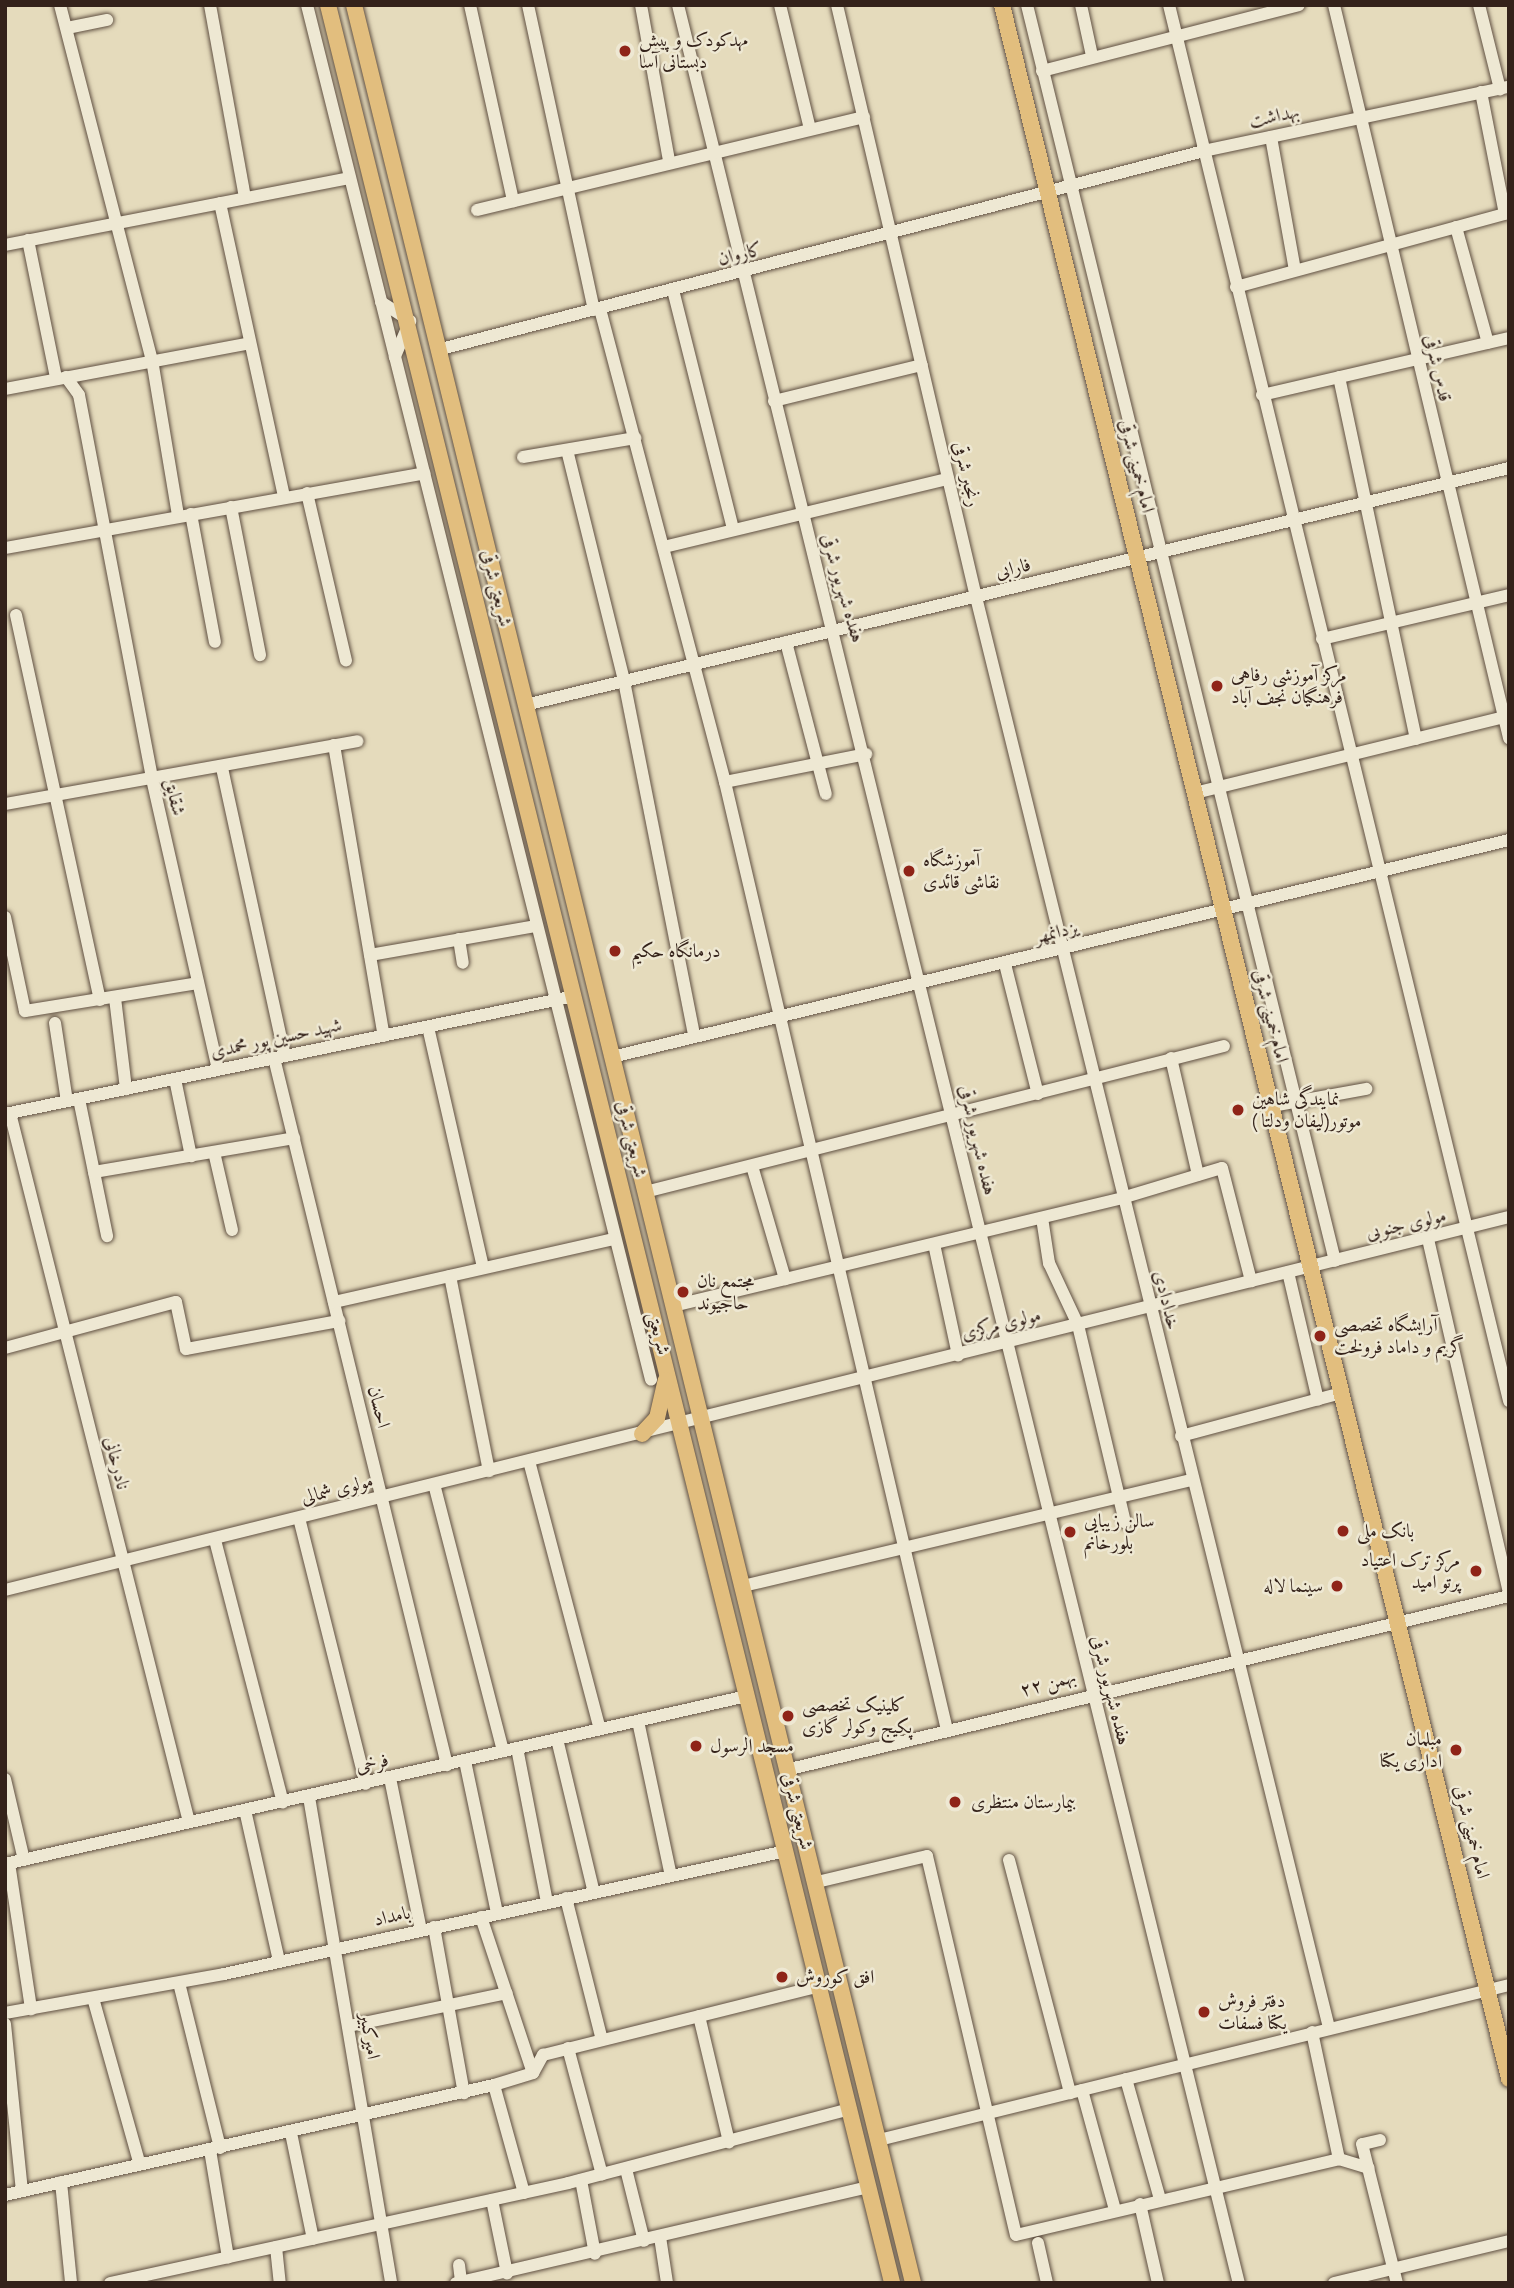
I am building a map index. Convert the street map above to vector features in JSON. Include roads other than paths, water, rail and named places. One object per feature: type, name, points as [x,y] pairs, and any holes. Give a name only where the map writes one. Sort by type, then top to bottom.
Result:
[{"type":"main road","name":"شریعتی شرقی","points":[[354,5],[441,349],[525,705],[725,1518],[790,1769],[913,2283]]},
{"type":"main road","name":"امام خمینی شرقی","points":[[1002,5],[1400,1623],[1509,2079]]},
{"type":"main road","name":"شریعتی شرقی","points":[[329,6],[410,321],[892,2283]]},
{"type":"main road","points":[[344,67],[358,76],[368,63]]},
{"type":"main road","points":[[351,96],[364,84],[376,94]]},
{"type":"main road","points":[[661,1348],[682,1342]]},
{"type":"main road","points":[[642,1434],[659,1411],[666,1370]]},
{"type":"main road","points":[[704,1522],[713,1514],[725,1518]]},
{"type":"street","points":[[60,5],[152,360],[184,515],[215,642]]},
{"type":"street","points":[[210,5],[245,198]]},
{"type":"street","points":[[470,5],[513,201]]},
{"type":"street","points":[[528,5],[597,309],[635,438],[725,782],[947,1730]]},
{"type":"street","points":[[641,5],[669,161]]},
{"type":"street","name":"هفده شهریور شرقی","points":[[678,5],[801,510],[835,630],[923,983],[980,1233],[1091,1692],[1182,2065],[1239,2283]]},
{"type":"street","points":[[780,5],[808,125]]},
{"type":"street","name":"رنجبر شرقی","points":[[837,5],[975,597],[1062,950]]},
{"type":"street","points":[[1027,5],[1214,788],[1335,1261]]},
{"type":"street","points":[[1081,5],[1092,56]]},
{"type":"street","points":[[1170,5],[1262,395],[1509,1401]]},
{"type":"street","points":[[1042,71],[1299,5]]},
{"type":"street","name":"قدس شرقی","points":[[1334,5],[1445,484],[1506,717],[1509,738]]},
{"type":"street","points":[[1479,5],[1504,88]]},
{"type":"street","points":[[329,6],[308,10],[614,1240],[629,1295],[647,1290]]},
{"type":"street","points":[[66,28],[107,20]]},
{"type":"street","name":"بهداشت","points":[[1048,192],[1204,151],[1504,88]]},
{"type":"street","points":[[1236,286],[1507,214],[1482,92]]},
{"type":"street","points":[[477,210],[808,125],[864,117]]},
{"type":"street","points":[[1271,136],[1295,270]]},
{"type":"street","points":[[5,245],[350,178]]},
{"type":"street","name":"کاروان","points":[[441,349],[892,236],[1048,192]]},
{"type":"street","points":[[220,203],[284,498]]},
{"type":"street","points":[[1456,227],[1488,343]]},
{"type":"street","name":"شقایق","points":[[29,240],[61,378],[79,395],[101,531],[152,779],[218,1070]]},
{"type":"street","points":[[673,290],[733,528]]},
{"type":"street","points":[[381,302],[410,321],[395,357]]},
{"type":"street","points":[[1262,395],[1416,358],[1508,340]]},
{"type":"street","points":[[5,389],[250,343]]},
{"type":"street","points":[[774,401],[922,365]]},
{"type":"street","points":[[1339,377],[1416,739]]},
{"type":"street","points":[[523,457],[635,438]]},
{"type":"street","points":[[567,450],[624,681],[694,1036]]},
{"type":"street","name":"فارابی","points":[[525,705],[1509,468]]},
{"type":"street","points":[[5,548],[424,473]]},
{"type":"street","points":[[664,547],[801,510],[948,480]]},
{"type":"street","points":[[307,493],[346,662]]},
{"type":"street","points":[[231,507],[260,655]]},
{"type":"street","points":[[1322,639],[1509,595]]},
{"type":"street","points":[[16,615],[100,1000]]},
{"type":"street","points":[[786,642],[826,794]]},
{"type":"street","points":[[1195,793],[1506,717]]},
{"type":"street","points":[[5,804],[222,768],[357,741]]},
{"type":"street","points":[[334,745],[384,1036]]},
{"type":"street","points":[[725,782],[866,754]]},
{"type":"street","name":"احسان","points":[[222,768],[294,1138],[447,1765]]},
{"type":"street","name":"یزدانمهر","points":[[612,1058],[780,1014],[1004,964],[1509,840]]},
{"type":"street","points":[[5,917],[25,1011],[198,983]]},
{"type":"street","points":[[370,955],[537,926]]},
{"type":"street","points":[[459,939],[463,963]]},
{"type":"street","name":"خدادادی","points":[[1062,950],[1329,2028]]},
{"type":"street","points":[[1004,964],[1038,1094]]},
{"type":"street","name":"شهید حسین پور محمدی","points":[[7,1113],[575,996]]},
{"type":"street","points":[[115,998],[126,1089]]},
{"type":"street","points":[[55,1023],[94,1172],[107,1236]]},
{"type":"street","points":[[428,1027],[483,1268]]},
{"type":"street","points":[[645,1192],[1224,1046]]},
{"type":"street","points":[[1171,1058],[1198,1175]]},
{"type":"street","points":[[175,1079],[191,1156]]},
{"type":"street","points":[[1272,1106],[1366,1089]]},
{"type":"street","name":"نادرخانی","points":[[7,1113],[189,1822]]},
{"type":"street","points":[[94,1172],[294,1138]]},
{"type":"street","points":[[214,1152],[232,1230]]},
{"type":"street","points":[[752,1166],[785,1279]]},
{"type":"street","points":[[673,1306],[1122,1198],[1222,1168],[1251,1281]]},
{"type":"street","name":"مولوی جنوبی","points":[[1311,1266],[1466,1230],[1509,1217]]},
{"type":"street","points":[[1042,1218],[1049,1263],[1079,1325],[1125,1522]]},
{"type":"street","points":[[1428,1238],[1509,1595]]},
{"type":"street","points":[[334,1301],[614,1240]]},
{"type":"street","points":[[934,1244],[958,1354]]},
{"type":"street","name":"مولوی مرکزی","points":[[680,1425],[1311,1266]]},
{"type":"street","points":[[1288,1272],[1318,1400]]},
{"type":"street","points":[[450,1276],[489,1471]]},
{"type":"street","name":"شریعتی","points":[[629,1295],[651,1380]]},
{"type":"street","points":[[5,1348],[64,1329],[176,1302],[186,1349],[339,1321]]},
{"type":"street","points":[[1181,1436],[1342,1393]]},
{"type":"street","name":"مولوی شمالی","points":[[5,1590],[123,1564],[434,1484],[680,1425]]},
{"type":"street","points":[[529,1461],[600,1729]]},
{"type":"street","points":[[743,1586],[1192,1480]]},
{"type":"street","points":[[434,1484],[503,1751]]},
{"type":"street","points":[[299,1518],[366,1784]]},
{"type":"street","points":[[215,1540],[283,1802]]},
{"type":"street","name":"۲۲ بهمن","points":[[790,1769],[1091,1692],[1400,1623],[1509,1595]]},
{"type":"street","name":"فرخی","points":[[7,1863],[309,1797],[747,1696]]},
{"type":"street","points":[[638,1721],[671,1876]]},
{"type":"street","points":[[557,1739],[594,1892]]},
{"type":"street","points":[[517,1748],[547,1902]]},
{"type":"street","points":[[465,1761],[497,1913]]},
{"type":"street","points":[[390,1778],[448,2005],[464,2093]]},
{"type":"street","points":[[5,1779],[24,1860]]},
{"type":"street","name":"امیرکبیر","points":[[309,1797],[365,2116],[391,2283]]},
{"type":"street","points":[[245,1810],[279,1961]]},
{"type":"street","name":"بامداد","points":[[5,2013],[179,1983],[786,1851]]},
{"type":"street","points":[[817,1882],[927,1856],[990,2113],[1016,2235],[1214,2185],[1339,2159],[1368,2168]]},
{"type":"street","points":[[1009,1860],[1076,2091],[1115,2210]]},
{"type":"street","points":[[7,1863],[31,2009]]},
{"type":"street","points":[[566,1898],[602,2040]]},
{"type":"street","points":[[481,1917],[533,2073]]},
{"type":"street","points":[[179,1983],[215,2149],[228,2257]]},
{"type":"street","points":[[879,2140],[1509,1985]]},
{"type":"street","points":[[5,2194],[464,2093],[533,2073],[543,2055],[820,1986]]},
{"type":"street","points":[[349,2026],[507,1993]]},
{"type":"street","points":[[93,1998],[140,2165]]},
{"type":"street","points":[[699,2016],[729,2142]]},
{"type":"street","points":[[5,2024],[22,2191]]},
{"type":"street","points":[[1312,2032],[1339,2159]]},
{"type":"street","points":[[568,2048],[602,2175]]},
{"type":"street","points":[[1126,2079],[1160,2199]]},
{"type":"street","points":[[495,2085],[524,2193]]},
{"type":"street","points":[[110,2283],[581,2180],[850,2109]]},
{"type":"street","points":[[291,2133],[313,2239]]},
{"type":"street","points":[[1380,2140],[1362,2144],[1397,2283]]},
{"type":"street","points":[[626,2169],[644,2241]]},
{"type":"street","points":[[581,2180],[595,2254]]},
{"type":"street","points":[[61,2182],[71,2283]]},
{"type":"street","points":[[459,2265],[459,2282],[508,2273],[869,2186]]},
{"type":"street","points":[[492,2200],[508,2273]]},
{"type":"street","points":[[1140,2204],[1158,2283]]},
{"type":"street","points":[[660,2238],[667,2283]]},
{"type":"street","points":[[1334,2283],[1509,2241]]},
{"type":"street","points":[[1038,2244],[1047,2283]]},
{"type":"street","points":[[276,2247],[280,2283]]},
{"type":"place","name":"مهدکودک و پیش دبستانی آسا","points":[[625,51]]},
{"type":"place","name":"مرکز آموزشی رفاهی فرهنگیان نجف آباد","points":[[1217,686]]},
{"type":"place","name":"آموزشگاه نقاشی قائدی","points":[[909,871]]},
{"type":"place","name":"درمانگاه حکیم","points":[[615,951]]},
{"type":"place","name":"نمایندگی شاهین موتور(لیفان ودلتا )","points":[[1238,1110]]},
{"type":"place","name":"مجتمع نان حاجیوند","points":[[683,1292]]},
{"type":"place","name":"آرایشگاه تخصصی گریم و داماد فرولخت","points":[[1320,1336]]},
{"type":"place","name":"بانک ملی","points":[[1343,1531]]},
{"type":"place","name":"سالن زیبایی بلورخانم","points":[[1070,1532]]},
{"type":"place","name":"مرکز ترک اعتیاد پرتو امید","points":[[1476,1571]]},
{"type":"place","name":"سینما لاله","points":[[1337,1586]]},
{"type":"place","name":"کلینیک تخصصی پکیج وکولر گازی","points":[[788,1716]]},
{"type":"place","name":"مسجد الرسول","points":[[696,1746]]},
{"type":"place","name":"مبلمان اداری یکتا","points":[[1456,1750]]},
{"type":"place","name":"بیمارستان منتظری","points":[[955,1802]]},
{"type":"place","name":"افق کوروش","points":[[782,1977]]},
{"type":"place","name":"دفتر فروش یکتا فسفات","points":[[1204,2012]]}]
